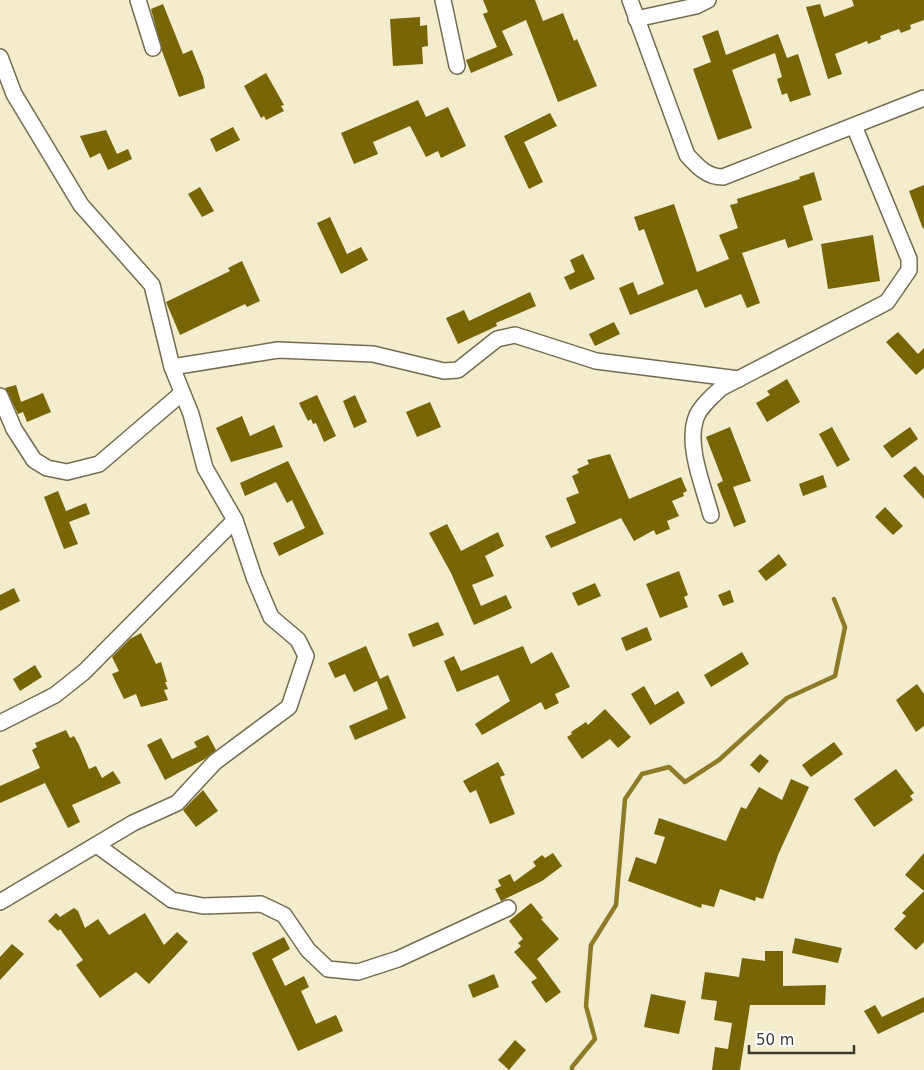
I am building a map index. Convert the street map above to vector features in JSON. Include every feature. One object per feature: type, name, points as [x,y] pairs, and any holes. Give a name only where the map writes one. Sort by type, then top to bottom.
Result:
[{"type":"street","points":[[138,0],[152,48]]},
{"type":"street","points":[[443,0],[457,66]]},
{"type":"street","points":[[630,0],[687,155],[696,166],[712,177],[723,177],[924,98]]},
{"type":"street","points":[[636,19],[696,6],[708,0]]},
{"type":"street","points":[[0,57],[7,96],[81,205],[152,285],[172,367],[191,414],[206,468],[235,520],[271,617],[298,640],[306,656],[289,707],[214,762],[177,804],[133,823],[98,846],[0,902]]},
{"type":"street","points":[[711,515],[692,442],[695,420],[704,404],[721,388],[887,302],[909,270],[909,259],[854,126]]},
{"type":"street","points":[[172,367],[278,350],[373,354],[444,371],[458,370],[497,339],[516,335],[596,360],[739,379]]},
{"type":"street","points":[[0,396],[14,429],[34,460],[46,468],[67,472],[99,464],[182,393]]},
{"type":"street","points":[[0,723],[54,695],[84,672],[235,520]]},
{"type":"street","points":[[98,846],[172,900],[203,906],[261,904],[284,915],[308,950],[328,969],[358,972],[398,959],[508,908]]},
{"type":"building","points":[[483,0],[535,0],[543,21],[563,13],[574,41],[577,39],[597,86],[558,102],[526,20],[502,31],[513,55],[471,73],[466,60],[497,47],[483,14],[488,12]]},
{"type":"building","points":[[852,0],[924,0],[924,20],[910,25],[911,29],[901,33],[899,29],[880,36],[881,39],[868,44],[867,41],[835,54],[842,74],[828,79],[806,7],[820,4],[824,17],[854,6]]},
{"type":"building","points":[[163,4],[183,54],[192,50],[203,77],[205,88],[179,97],[162,51],[151,9]]},
{"type":"building","points":[[420,17],[420,26],[427,25],[428,46],[422,47],[423,64],[393,66],[390,19]]},
{"type":"building","points":[[718,30],[726,55],[778,34],[787,58],[798,54],[811,95],[790,102],[787,93],[782,95],[777,79],[782,77],[775,53],[732,70],[752,128],[718,140],[693,69],[711,62],[702,36]]},
{"type":"building","points":[[266,73],[284,105],[281,106],[284,111],[266,120],[264,116],[261,118],[244,86]]},
{"type":"building","points":[[418,100],[426,117],[448,107],[466,146],[441,158],[438,151],[426,157],[410,126],[373,142],[378,154],[354,164],[341,133]]},
{"type":"building","points":[[550,113],[557,126],[524,142],[543,182],[529,189],[504,136]]},
{"type":"building","points":[[233,127],[240,140],[216,152],[210,139]]},
{"type":"building","points":[[106,130],[117,154],[128,149],[132,159],[108,170],[100,153],[90,158],[80,136]]},
{"type":"building","points":[[814,172],[822,200],[803,206],[813,240],[788,248],[785,239],[742,253],[760,303],[747,308],[741,294],[705,308],[697,289],[630,315],[619,288],[633,282],[638,295],[664,284],[644,229],[639,231],[634,217],[674,204],[697,272],[729,259],[719,235],[738,228],[730,205],[738,203],[737,199],[800,179],[799,177]]},
{"type":"building","points":[[924,185],[924,228],[923,229],[909,191]]},
{"type":"building","points":[[200,187],[214,211],[202,217],[188,194]]},
{"type":"building","points":[[330,217],[347,254],[361,247],[368,260],[341,274],[317,223]]},
{"type":"building","points":[[873,235],[880,281],[828,289],[821,244]]},
{"type":"building","points":[[583,254],[595,279],[570,290],[564,277],[575,272],[570,260]]},
{"type":"building","points":[[242,261],[260,301],[247,307],[245,304],[180,335],[166,302],[230,271],[228,268]]},
{"type":"building","points":[[530,292],[536,306],[496,323],[497,326],[458,344],[446,318],[464,310],[469,321]]},
{"type":"building","points":[[614,322],[620,334],[595,346],[589,334]]},
{"type":"building","points":[[898,332],[918,354],[924,348],[924,368],[916,375],[886,342]]},
{"type":"building","points":[[787,379],[800,402],[767,422],[756,403],[770,395],[767,391]]},
{"type":"building","points":[[16,385],[21,402],[43,393],[51,412],[27,422],[23,412],[18,414],[5,388]]},
{"type":"building","points":[[317,395],[336,436],[324,442],[316,423],[313,424],[311,419],[308,421],[299,403]]},
{"type":"building","points":[[355,395],[367,422],[354,428],[343,401]]},
{"type":"building","points":[[430,402],[441,427],[417,437],[406,412]]},
{"type":"building","points":[[242,416],[250,436],[274,425],[283,447],[231,462],[216,428]]},
{"type":"building","points":[[730,427],[751,481],[733,487],[746,522],[734,527],[717,484],[723,481],[706,437]]},
{"type":"building","points":[[832,427],[850,460],[837,467],[819,434]]},
{"type":"building","points":[[910,427],[918,439],[892,458],[883,446]]},
{"type":"building","points":[[610,454],[629,499],[681,477],[687,491],[683,493],[684,496],[672,501],[679,516],[667,521],[670,529],[656,535],[654,530],[634,541],[621,518],[551,548],[545,536],[576,523],[566,498],[579,493],[572,476],[579,473],[577,469],[589,464],[587,460]]},
{"type":"building","points":[[288,461],[324,534],[279,556],[273,543],[305,528],[292,500],[287,503],[276,482],[245,496],[240,483]]},
{"type":"building","points":[[915,466],[924,476],[924,499],[903,476]]},
{"type":"building","points":[[823,475],[827,487],[803,496],[799,484]]},
{"type":"building","points":[[58,491],[66,511],[86,503],[90,514],[69,522],[78,544],[64,549],[44,497]]},
{"type":"building","points":[[885,507],[903,526],[893,535],[875,517]]},
{"type":"building","points":[[447,524],[461,551],[498,532],[504,546],[485,556],[494,576],[472,585],[481,606],[506,595],[512,608],[474,625],[451,573],[429,533]]},
{"type":"building","points":[[779,554],[787,565],[766,581],[758,571]]},
{"type":"building","points":[[679,571],[688,595],[684,597],[688,607],[660,618],[646,584]]},
{"type":"building","points":[[595,583],[601,596],[578,606],[572,593]]},
{"type":"building","points":[[14,588],[20,601],[0,611],[0,595]]},
{"type":"building","points":[[730,590],[734,602],[723,606],[718,595]]},
{"type":"building","points":[[438,622],[444,635],[413,647],[408,634]]},
{"type":"building","points":[[647,627],[652,640],[626,651],[621,638]]},
{"type":"building","points":[[141,633],[156,664],[161,662],[167,682],[165,682],[168,689],[164,690],[168,700],[141,707],[136,694],[124,699],[112,674],[119,671],[112,657],[130,639]]},
{"type":"building","points":[[366,646],[380,679],[388,675],[406,718],[355,740],[349,726],[388,709],[377,681],[354,692],[345,674],[335,678],[328,663]]},
{"type":"building","points":[[523,646],[531,664],[552,652],[570,687],[555,694],[559,703],[545,710],[541,702],[482,735],[475,724],[510,701],[498,675],[457,692],[444,661],[454,656],[461,671]]},
{"type":"building","points":[[742,652],[749,664],[711,687],[704,675]]},
{"type":"building","points":[[35,665],[42,677],[20,691],[13,679]]},
{"type":"building","points":[[917,684],[924,694],[924,726],[916,732],[896,700]]},
{"type":"building","points":[[644,686],[655,705],[678,691],[685,703],[650,725],[631,694]]},
{"type":"building","points":[[605,709],[631,737],[618,748],[610,739],[582,759],[567,737],[586,722],[588,725]]},
{"type":"building","points":[[66,730],[70,738],[74,736],[89,769],[96,766],[102,778],[113,771],[121,783],[72,805],[80,822],[68,828],[45,783],[0,803],[0,786],[40,768],[32,750],[37,747],[35,743]]},
{"type":"building","points":[[208,735],[216,750],[205,759],[165,780],[147,745],[161,738],[172,759],[197,747],[194,742]]},
{"type":"building","points":[[834,742],[843,754],[811,777],[802,765]]},
{"type":"building","points":[[760,754],[769,761],[759,773],[750,765]]},
{"type":"building","points":[[498,762],[505,775],[500,777],[515,814],[490,824],[476,790],[470,793],[463,781]]},
{"type":"building","points":[[896,769],[914,793],[910,796],[913,800],[874,827],[854,799]]},
{"type":"building","points":[[791,779],[809,787],[778,855],[763,899],[756,897],[755,901],[720,889],[714,907],[702,904],[701,908],[628,881],[636,857],[656,864],[665,837],[654,834],[659,818],[726,841],[741,807],[746,809],[759,787],[782,800]]},
{"type":"building","points":[[203,790],[218,811],[196,827],[183,810]]},
{"type":"building","points":[[553,853],[562,866],[542,881],[501,901],[495,889],[501,886],[498,880],[510,874],[514,882],[536,866],[533,862],[542,855],[545,858]]},
{"type":"building","points":[[924,853],[924,891],[905,875]]},
{"type":"building","points":[[924,891],[924,942],[916,950],[894,929],[906,916],[902,913]]},
{"type":"building","points":[[531,903],[543,918],[541,919],[559,939],[537,959],[561,992],[546,1003],[531,982],[537,978],[514,952],[521,946],[518,943],[523,939],[509,921]]},
{"type":"building","points":[[74,908],[78,911],[85,928],[98,919],[109,935],[145,913],[164,945],[177,932],[188,942],[149,984],[136,972],[100,998],[76,965],[83,960],[60,929],[58,931],[48,921],[56,913],[60,917]]},
{"type":"building","points":[[284,937],[290,949],[272,959],[285,986],[304,976],[309,987],[301,991],[316,1024],[336,1015],[343,1031],[298,1051],[252,953]]},
{"type":"building","points":[[795,938],[842,948],[838,963],[792,953]]},
{"type":"building","points":[[12,944],[24,954],[0,980],[0,957]]},
{"type":"building","points":[[765,951],[783,951],[783,986],[826,985],[825,1005],[750,1005],[740,1070],[712,1070],[715,1047],[728,1049],[732,1023],[714,1020],[717,1001],[701,999],[705,972],[739,977],[742,958],[765,961]]},
{"type":"building","points":[[494,974],[499,987],[473,998],[468,985]]},
{"type":"building","points":[[651,994],[686,1001],[679,1034],[644,1027]]},
{"type":"building","points":[[924,997],[924,1012],[878,1034],[864,1011],[875,1005],[882,1017]]},
{"type":"building","points":[[515,1040],[526,1050],[509,1070],[498,1060]]},
{"type":"waterway","points":[[572,1070],[572,1067],[595,1039],[586,1006],[591,945],[616,905],[625,799],[642,774],[669,767],[685,782],[719,760],[787,698],[835,676],[845,627],[834,599]]}]
